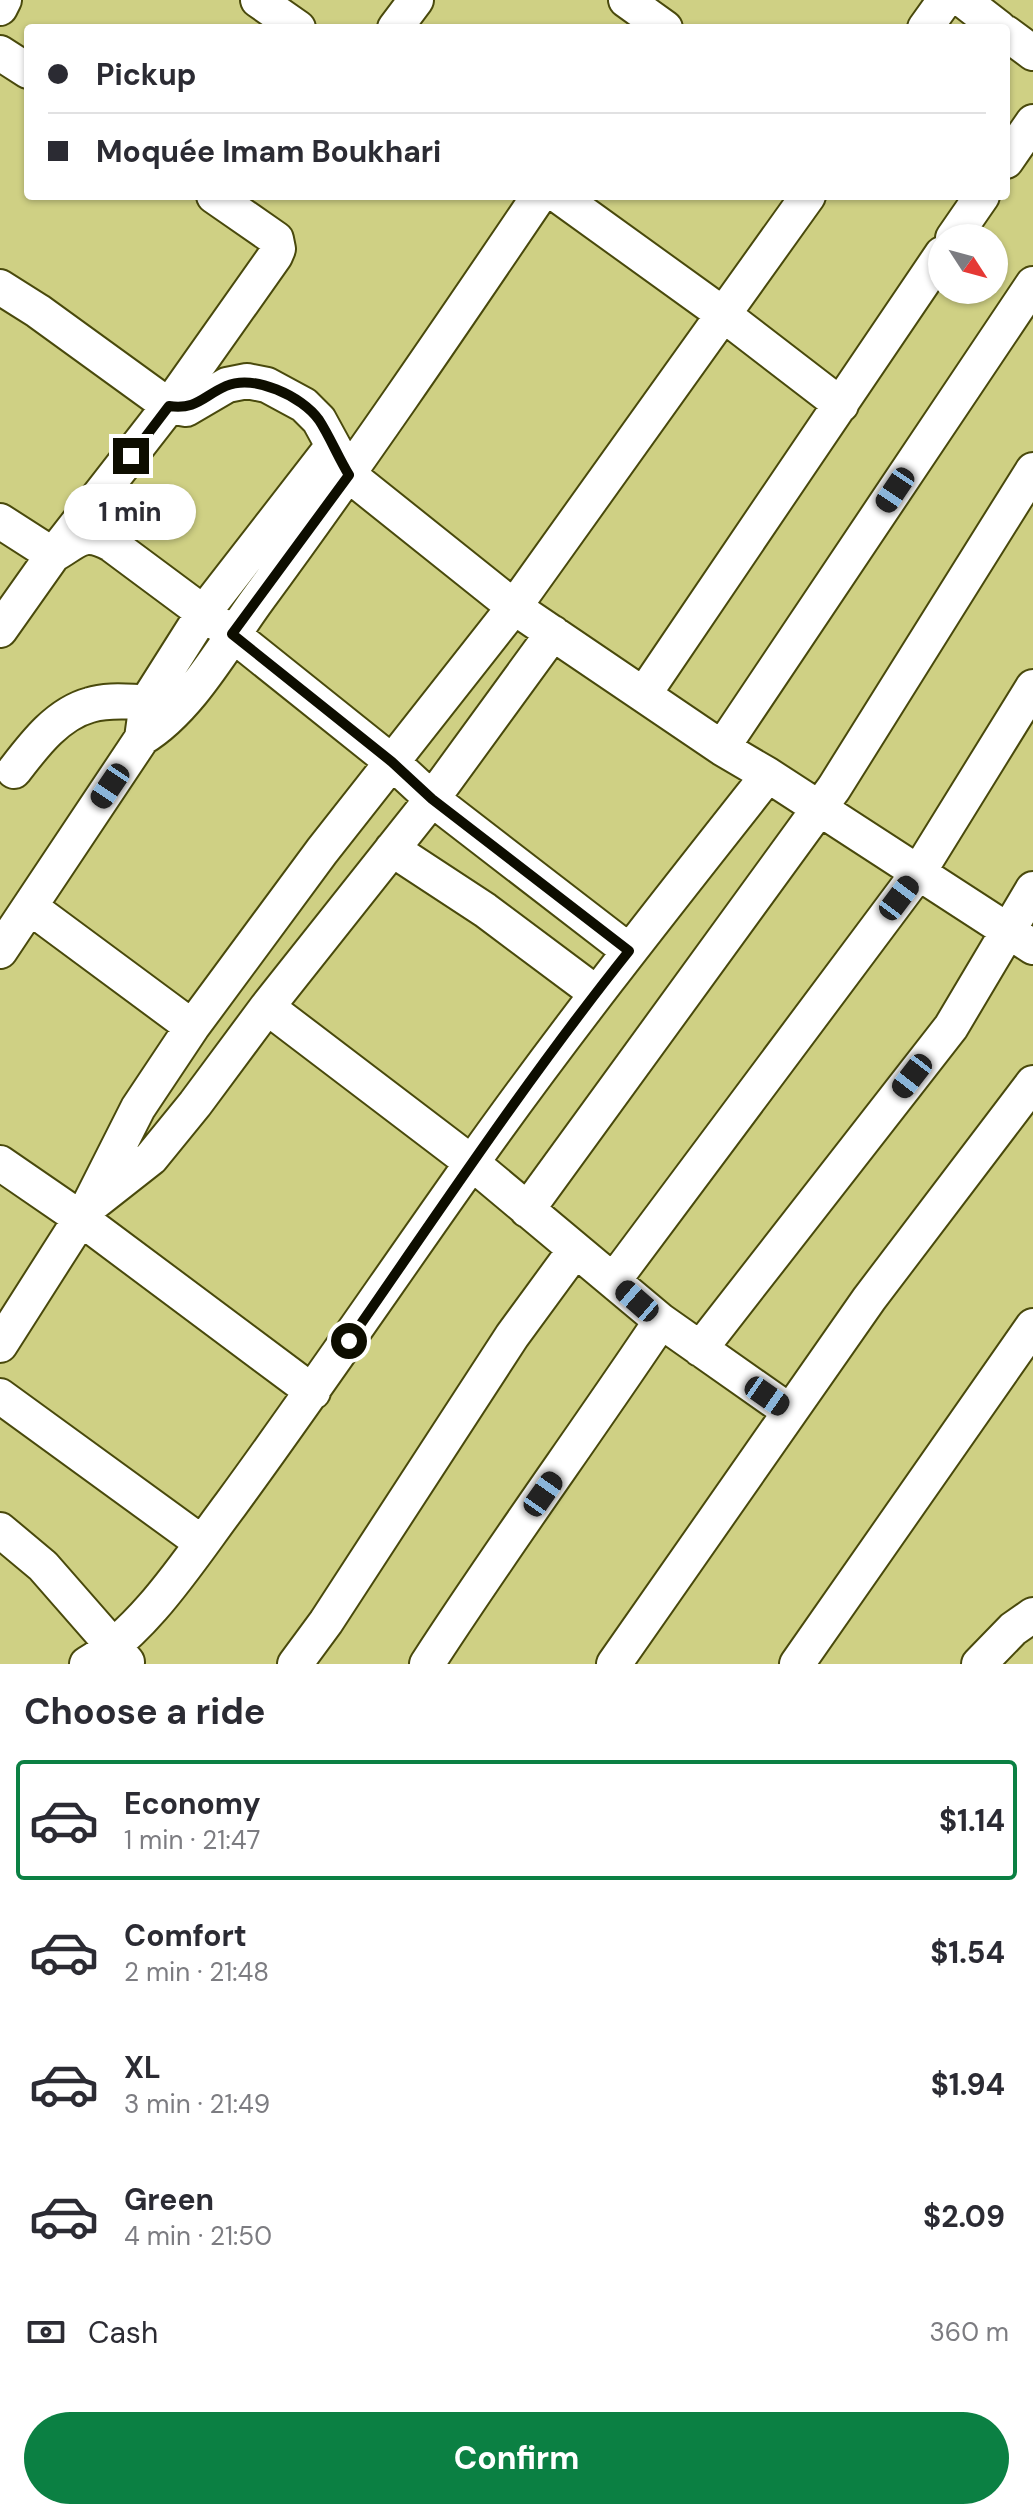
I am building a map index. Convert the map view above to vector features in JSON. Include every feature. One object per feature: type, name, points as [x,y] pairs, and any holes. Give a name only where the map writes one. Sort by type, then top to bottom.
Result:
[{"type":"street","points":[[0,8],[4,0]]},
{"type":"street","points":[[398,24],[416,0]]},
{"type":"street","points":[[626,0],[663,20]]},
{"type":"street","points":[[928,24],[945,0]]},
{"type":"street","points":[[963,0],[994,24]]},
{"type":"street","points":[[263,1],[293,24]]},
{"type":"street","points":[[1010,36],[1033,53]]},
{"type":"street","points":[[0,53],[24,68]]},
{"type":"street","points":[[1010,155],[1033,122]]},
{"type":"street","points":[[0,951],[142,738],[174,711],[232,634],[340,461],[536,200]]},
{"type":"street","points":[[565,200],[724,315],[841,405]]},
{"type":"street","points":[[0,1345],[84,1212],[138,1108],[192,1027],[254,941],[514,607],[805,200]]},
{"type":"street","points":[[963,224],[979,200]]},
{"type":"street","points":[[0,630],[53,555],[169,406],[278,249],[276,239],[232,201]]},
{"type":"street","points":[[644,694],[928,275]]},
{"type":"street","points":[[722,748],[1033,284]]},
{"type":"street","points":[[0,287],[169,406],[186,409],[227,385],[247,381],[267,385],[304,405],[319,420],[340,461],[514,607],[722,748],[1021,938]]},
{"type":"street","points":[[142,738],[147,702],[204,612],[340,461]]},
{"type":"street","points":[[527,1210],[819,809],[1033,470]]},
{"type":"street","points":[[0,521],[53,555]]},
{"type":"street","points":[[53,555],[85,536],[99,537],[111,544],[204,612],[392,762],[432,799],[629,951]]},
{"type":"street","points":[[84,1212],[151,1158],[195,1104],[267,1007],[432,799],[553,633]]},
{"type":"street","points":[[614,1280],[918,873],[1033,687]]},
{"type":"street","points":[[5,772],[62,718],[89,705],[147,702]]},
{"type":"street","points":[[0,1530],[43,1566],[109,1658],[202,1543],[313,1392],[472,1163],[596,993],[768,775]]},
{"type":"street","points":[[392,849],[485,910],[596,993]]},
{"type":"street","points":[[700,1349],[1021,938],[1033,889]]},
{"type":"street","points":[[30,907],[192,1027]]},
{"type":"street","points":[[267,1007],[472,1163],[661,1321],[789,1411]]},
{"type":"street","points":[[614,1664],[869,1299],[1033,1083]]},
{"type":"street","points":[[0,1163],[84,1212],[313,1392]]},
{"type":"street","points":[[295,1664],[341,1599],[512,1336],[575,1250]]},
{"type":"street","points":[[427,1664],[661,1321]]},
{"type":"street","points":[[797,1664],[1033,1326]]},
{"type":"street","points":[[0,1396],[202,1543]]},
{"type":"street","points":[[979,1664],[1013,1629],[1033,1615]]},
{"type":"route","points":[[131,456],[169,406],[186,409],[227,385],[247,381],[267,385],[304,405],[319,420],[349,475],[232,634],[392,762],[432,799],[629,951],[472,1163],[349,1341]]}]
